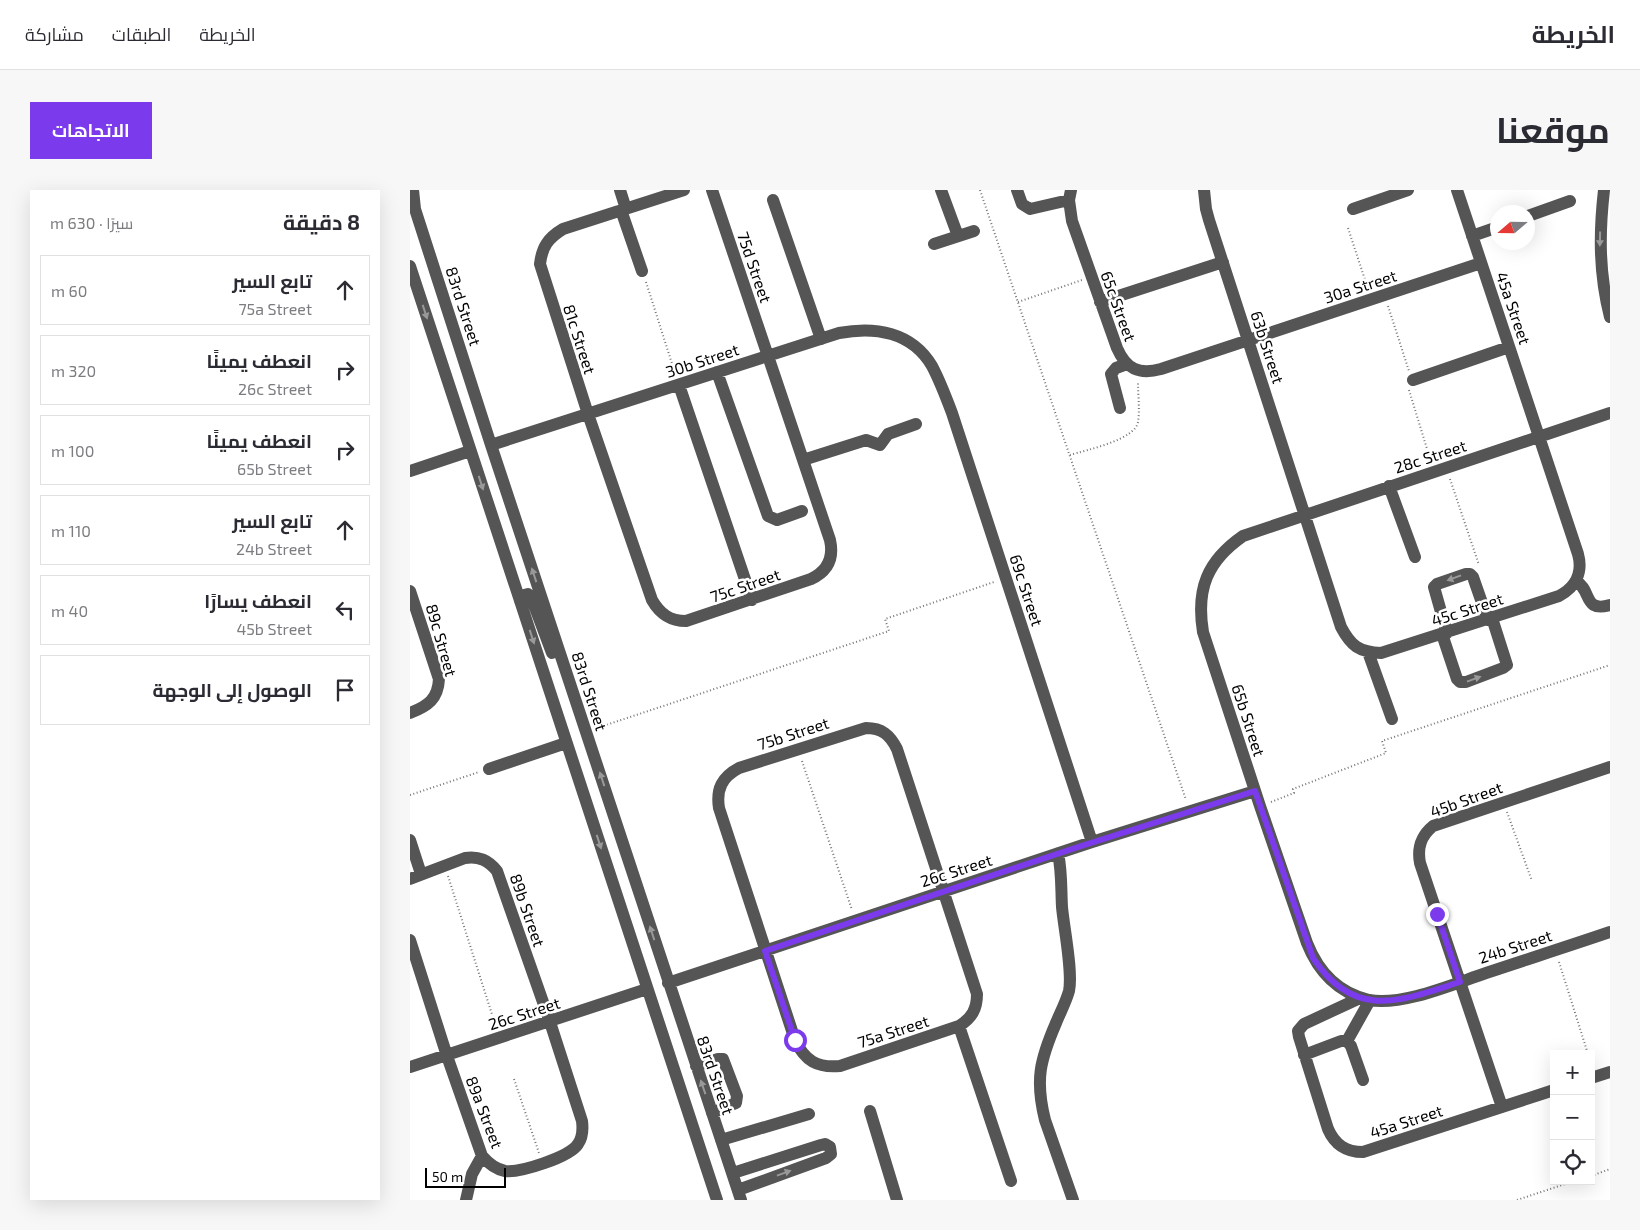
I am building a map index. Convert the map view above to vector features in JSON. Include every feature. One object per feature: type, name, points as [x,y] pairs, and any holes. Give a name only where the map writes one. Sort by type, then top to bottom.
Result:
[{"type":"street","name":"83rd Street","points":[[413,190],[415,209],[491,445],[569,677],[668,983],[740,1195]]},
{"type":"street","points":[[620,190],[642,271]]},
{"type":"street","name":"81c Street","points":[[588,414],[542,275],[541,253],[553,235],[563,230],[684,190]]},
{"type":"street","name":"75d Street","points":[[712,190],[767,355]]},
{"type":"street","points":[[942,190],[958,236]]},
{"type":"street","points":[[1017,190],[1022,204],[1030,209],[1070,195]]},
{"type":"street","name":"63b Street","points":[[1204,190],[1206,209],[1305,514]]},
{"type":"street","points":[[1353,209],[1408,190]]},
{"type":"street","name":"45a Street","points":[[1457,190],[1540,436]]},
{"type":"street","points":[[1604,190],[1600,256],[1602,279],[1610,317]]},
{"type":"street","name":"65c Street","points":[[1070,195],[1072,220],[1117,348],[1126,364],[1139,371]]},
{"type":"street","points":[[773,200],[821,339]]},
{"type":"street","points":[[1535,214],[1570,201]]},
{"type":"street","points":[[1472,236],[1490,230]]},
{"type":"street","points":[[934,244],[974,231]]},
{"type":"street","points":[[1100,302],[1223,262]]},
{"type":"street","name":"30a Street","points":[[1249,340],[1481,263]]},
{"type":"street","points":[[410,266],[717,1200]]},
{"type":"street","name":"30b Street","points":[[491,445],[767,355],[851,331],[866,329],[896,335],[910,342],[921,353]]},
{"type":"street","points":[[1139,371],[1150,372],[1161,369],[1249,340]]},
{"type":"street","points":[[1412,380],[1510,347]]},
{"type":"street","name":"69c Street","points":[[921,353],[931,365],[952,413],[1092,842]]},
{"type":"street","name":"75c Street","points":[[588,414],[656,608],[669,618],[686,621],[752,600],[812,580],[825,570],[831,556],[830,540],[767,355]]},
{"type":"street","points":[[1120,408],[1111,374],[1116,368],[1126,364]]},
{"type":"street","points":[[717,372],[768,516],[776,520],[802,511]]},
{"type":"street","points":[[679,385],[752,600]]},
{"type":"street","name":"28c Street","points":[[1261,528],[1610,413]]},
{"type":"street","points":[[803,460],[866,440],[880,445],[888,434],[916,424]]},
{"type":"street","points":[[1540,436],[1580,560],[1576,581],[1583,586],[1592,604],[1602,607],[1610,604]]},
{"type":"street","points":[[410,471],[470,451]]},
{"type":"street","points":[[1390,486],[1415,557]]},
{"type":"street","points":[[1305,514],[1341,627],[1347,638],[1356,648],[1368,652],[1392,719]]},
{"type":"street","name":"65b Street","points":[[1261,528],[1243,536],[1228,546],[1215,560],[1206,577],[1201,595],[1200,614],[1203,632],[1306,943]]},
{"type":"street","points":[[1470,574],[1473,577],[1507,665],[1466,682],[1460,682],[1457,680],[1445,634],[1434,587],[1436,584],[1470,574]]},
{"type":"street","name":"45c Street","points":[[1368,652],[1381,653],[1393,650],[1559,596],[1572,588],[1576,581]]},
{"type":"street","name":"89c Street","points":[[410,591],[439,679],[439,688],[436,696],[430,703],[410,713]]},
{"type":"street","points":[[520,601],[524,595],[528,594],[531,597],[556,664],[569,677]]},
{"type":"street","name":"75b Street","points":[[765,951],[719,808],[719,789],[730,773],[739,768],[860,729],[876,728],[886,732],[897,750],[944,891]]},
{"type":"street","points":[[489,769],[566,744]]},
{"type":"street","name":"45b Street","points":[[1460,982],[1420,863],[1419,846],[1422,838],[1433,826],[1610,767]]},
{"type":"street","name":"26c Street","points":[[668,983],[1092,842],[1255,791]]},
{"type":"street","points":[[410,840],[416,876]]},
{"type":"street","points":[[1058,854],[1062,875],[1062,908],[1070,982],[1066,1000],[1044,1051],[1039,1083],[1045,1120],[1073,1200]]},
{"type":"street","name":"89b Street","points":[[416,876],[472,857],[486,861],[497,870],[550,1022]]},
{"type":"street","name":"75a Street","points":[[765,951],[800,1050],[808,1059],[818,1064],[829,1067],[840,1066],[959,1026],[968,1021],[974,1013],[977,1004],[977,994],[944,891]]},
{"type":"street","name":"24b Street","points":[[1306,943],[1322,971],[1346,992],[1365,999],[1382,1001],[1402,999],[1460,982],[1610,932]]},
{"type":"street","points":[[410,940],[447,1056]]},
{"type":"street","points":[[1460,982],[1502,1107]]},
{"type":"street","name":"26c Street","points":[[410,1068],[647,989]]},
{"type":"street","points":[[1347,1042],[1365,999]]},
{"type":"street","points":[[1363,1080],[1351,1046],[1347,1042],[1341,1041],[1304,1055],[1298,1034],[1301,1026],[1365,999]]},
{"type":"street","name":"89a Street","points":[[447,1056],[482,1156],[492,1166],[505,1171],[519,1170],[567,1154],[578,1144],[583,1129],[550,1022]]},
{"type":"street","points":[[959,1026],[1011,1181]]},
{"type":"street","name":"45a Street","points":[[1304,1055],[1332,1138],[1346,1150],[1354,1152],[1363,1152],[1550,1091]]},
{"type":"street","points":[[696,1066],[723,1059],[737,1096],[736,1103],[712,1113]]},
{"type":"street","points":[[1595,1077],[1610,1072]]},
{"type":"street","points":[[870,1111],[897,1200]]},
{"type":"street","points":[[721,1140],[809,1114]]},
{"type":"street","points":[[733,1173],[822,1145],[828,1145],[831,1150],[831,1154],[826,1158],[740,1195]]},
{"type":"street","points":[[466,1200],[472,1174],[482,1156]]},
{"type":"path","points":[[980,190],[1190,811]]},
{"type":"path","points":[[1348,228],[1372,299]]},
{"type":"path","points":[[642,271],[679,385]]},
{"type":"path","points":[[1018,302],[1091,277]]},
{"type":"path","points":[[1070,455],[1126,436],[1135,430],[1138,422],[1139,371]]},
{"type":"path","points":[[1446,467],[1480,570]]},
{"type":"path","points":[[586,731],[888,630],[885,619],[1006,578]]},
{"type":"path","points":[[1260,806],[1294,793],[1293,789],[1386,754],[1382,741],[1610,665]]},
{"type":"path","points":[[798,749],[855,921]]},
{"type":"path","points":[[410,795],[489,769]]},
{"type":"path","points":[[1504,802],[1532,881]]},
{"type":"path","points":[[444,866],[500,1038]]},
{"type":"path","points":[[1555,950],[1587,1050]]},
{"type":"path","points":[[514,1079],[542,1162]]},
{"type":"path","points":[[1595,1175],[1610,1170]]},
{"type":"path","points":[[1517,1200],[1562,1185]]},
{"type":"route","points":[[795,1040],[765,951],[1075,848],[1255,791],[1306,943],[1322,971],[1346,992],[1370,1000],[1395,1001],[1460,982],[1437,914]]}]
